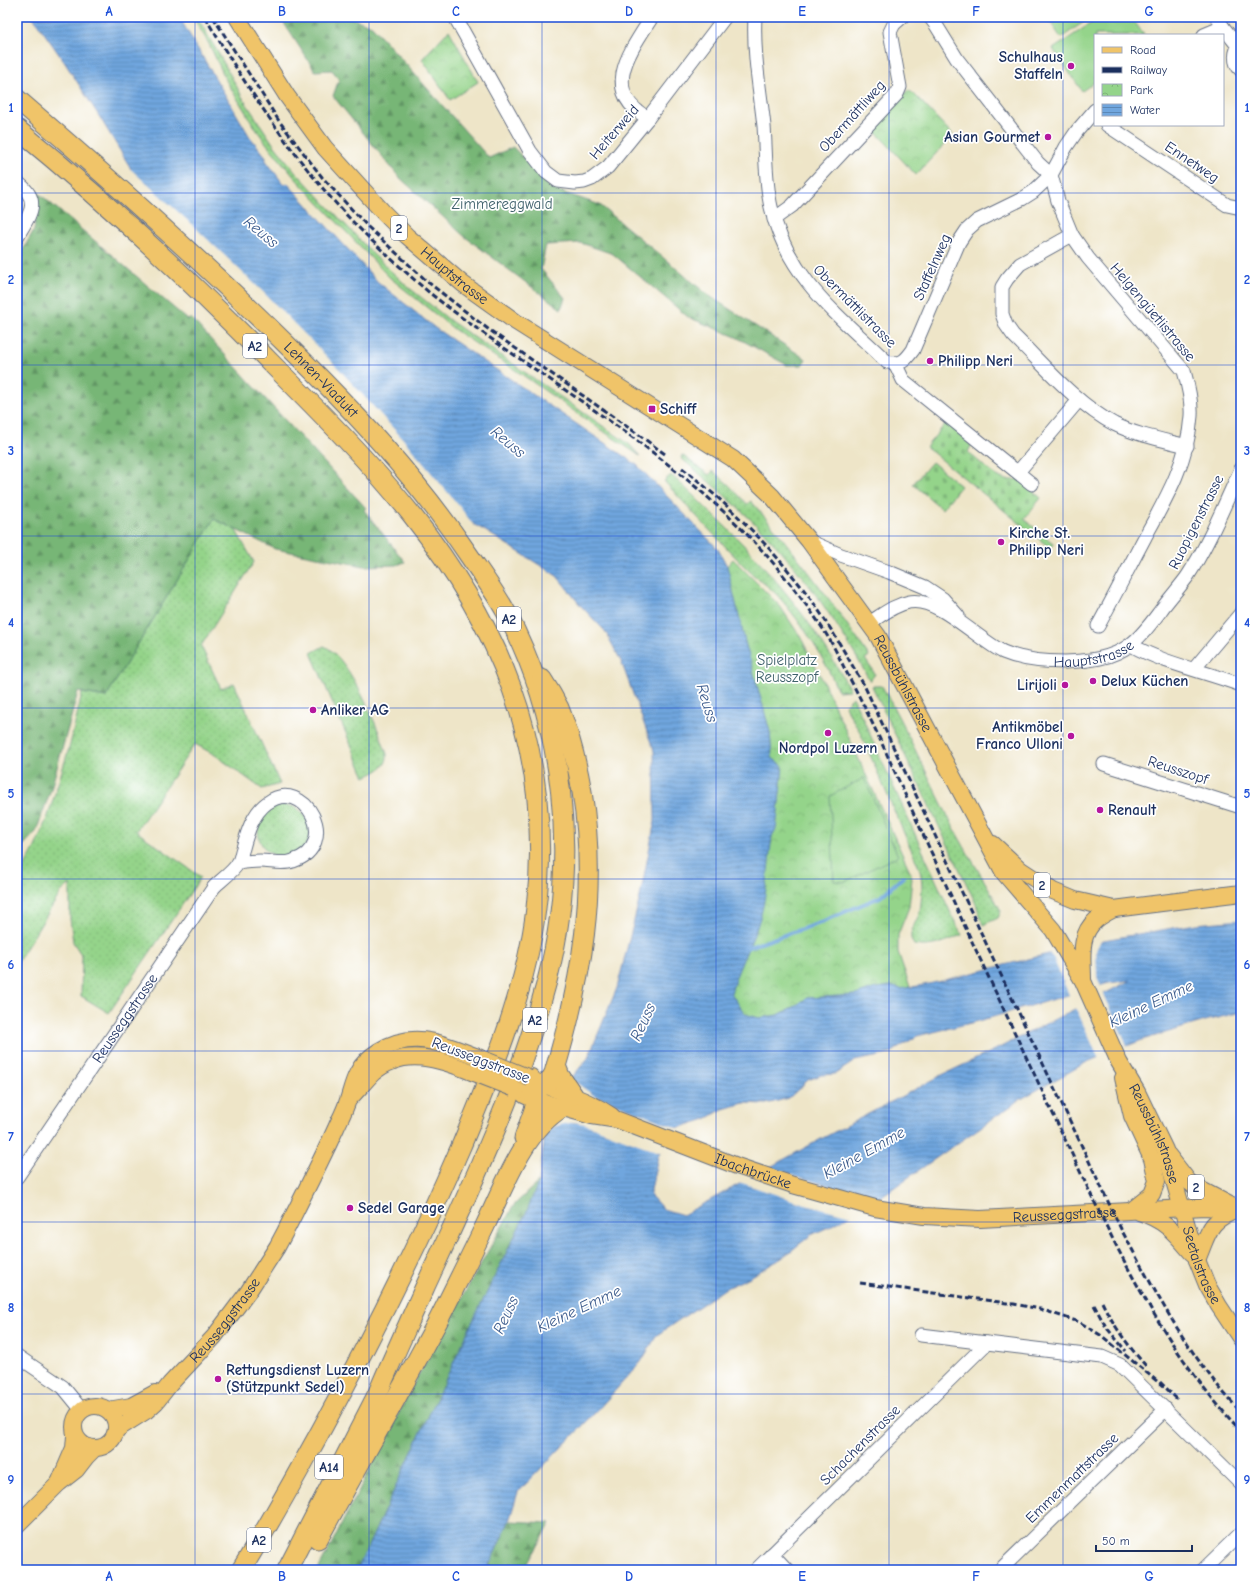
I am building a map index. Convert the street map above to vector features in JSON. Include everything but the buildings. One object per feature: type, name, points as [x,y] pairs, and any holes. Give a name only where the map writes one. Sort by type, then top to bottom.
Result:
[{"type":"highway","name":"Lehnen-Viadukt","points":[[17,99],[159,223],[220,280],[323,381],[411,477],[449,525],[490,586],[506,613],[525,653]]},
{"type":"highway","name":"A2","points":[[17,129],[53,158],[139,235],[236,327],[358,451],[406,506],[439,551],[463,588],[500,659],[513,692],[527,740],[534,774],[539,832],[539,877],[536,912],[522,979],[502,1044],[477,1109],[423,1233],[394,1292],[335,1405],[280,1505],[241,1570]]},
{"type":"highway","name":"A2","points":[[287,1570],[355,1441],[458,1215],[506,1101],[533,1027],[547,978],[556,934],[563,876],[564,831],[553,745],[546,716],[525,653]]},
{"type":"highway","points":[[513,1088],[526,1090],[536,1088],[553,1076],[575,993],[586,930],[589,887],[587,830],[580,778],[572,742],[558,707],[542,678],[525,653]]},
{"type":"highway","points":[[301,1570],[424,1347],[518,1159],[536,1131],[550,1116],[570,1105],[563,1081],[556,1066]]},
{"type":"highway","points":[[518,1159],[535,1110],[536,1088]]},
{"type":"highway","name":"A14","points":[[275,1570],[347,1434],[389,1366]]},
{"type":"main road","name":"Hauptstrasse","points":[[237,17],[287,96],[325,148],[407,236],[463,284],[516,322],[718,449]]},
{"type":"main road","name":"Reussbühlstrasse","points":[[718,449],[733,459],[772,496],[809,541],[869,623],[1004,873],[1042,916],[1059,940],[1083,981]]},
{"type":"main road","name":"2","points":[[983,835],[1021,870],[1046,887],[1063,896],[1075,900],[1114,908],[1241,893]]},
{"type":"main road","points":[[1083,981],[1083,945],[1087,931],[1095,921],[1114,908]]},
{"type":"main road","name":"2","points":[[1083,981],[1119,1062]]},
{"type":"main road","name":"Reusseggstrasse","points":[[116,1430],[151,1407],[170,1384],[214,1338],[244,1298],[285,1232],[348,1101],[353,1082],[364,1062],[381,1050],[401,1041],[423,1039],[440,1043],[513,1088]]},
{"type":"main road","name":"Reussbühlstrasse","points":[[1119,1062],[1137,1092],[1164,1150],[1182,1208]]},
{"type":"main road","points":[[1119,1062],[1132,1116],[1152,1159],[1157,1181],[1152,1194],[1132,1210]]},
{"type":"main road","name":"Reusseggstrasse","points":[[475,1065],[536,1088],[570,1105]]},
{"type":"main road","name":"Ibachbrücke","points":[[570,1105],[597,1106],[618,1120],[773,1179],[844,1200],[891,1210]]},
{"type":"main road","name":"2","points":[[1164,1150],[1186,1178],[1196,1187],[1240,1210]]},
{"type":"main road","name":"Reusseggstrasse","points":[[891,1210],[940,1218],[980,1219],[1205,1207],[1240,1210]]},
{"type":"main road","name":"Seetalstrasse","points":[[1182,1208],[1198,1260],[1212,1295],[1241,1338]]},
{"type":"main road","points":[[1132,1210],[1155,1217],[1166,1224],[1198,1260],[1213,1223],[1224,1215],[1240,1210]]},
{"type":"main road","name":"Reusseggstrasse","points":[[108,1410],[120,1409],[137,1404],[170,1384]]},
{"type":"main road","points":[[17,1525],[58,1484],[76,1470],[86,1457],[96,1448],[106,1445],[111,1441],[116,1430],[114,1419],[108,1410],[103,1407],[92,1405],[81,1409],[73,1423],[75,1436],[74,1448],[58,1484]]},
{"type":"main road","points":[[75,1436],[83,1445],[96,1448]]},
{"type":"street","name":"Heiterweid","points":[[455,17],[530,151],[546,172],[558,181],[575,183],[592,179],[608,167],[648,118],[725,17]]},
{"type":"street","points":[[648,118],[636,111],[627,101],[623,88],[623,76],[625,62],[630,50],[652,17]]},
{"type":"street","name":"Obermättlistrasse","points":[[755,17],[755,39],[771,207],[779,235],[793,264],[816,294],[887,362],[895,363],[903,380],[1032,484]]},
{"type":"street","name":"Obermättliweg","points":[[774,219],[792,206],[897,94],[900,87],[890,32],[894,24],[902,17]]},
{"type":"street","points":[[930,17],[956,59],[1038,163],[1051,175]]},
{"type":"street","points":[[1205,34],[1220,22],[1240,45],[1236,53],[1236,61],[1241,70]]},
{"type":"street","name":"Staffelnweg","points":[[895,363],[905,361],[913,350],[959,242],[967,230],[978,221],[1033,192],[1051,175],[1066,147],[1094,114]]},
{"type":"street","name":"Ennetweg","points":[[1108,126],[1227,205],[1241,208]]},
{"type":"street","name":"Helgengüetlistrasse","points":[[1051,175],[1058,201],[1072,235],[1088,258],[1184,371],[1189,389],[1191,414],[1187,446],[1180,469],[1098,626]]},
{"type":"street","points":[[17,182],[30,194],[33,203],[30,213],[17,237]]},
{"type":"street","points":[[1072,235],[1020,264],[1006,279],[1002,287],[1002,314],[1006,325],[1013,335],[1079,400],[1095,412],[1115,424],[1133,431],[1187,446]]},
{"type":"street","points":[[1018,472],[1079,400]]},
{"type":"street","name":"Ruopigenstrasse","points":[[1131,645],[1187,576],[1203,548],[1241,469]]},
{"type":"street","name":"Hauptstrasse","points":[[809,541],[841,555],[889,572],[925,588],[943,599],[970,630]]},
{"type":"street","name":"Hauptstrasse","points":[[869,623],[898,605],[922,601],[934,606],[1004,652],[1025,658],[1048,662],[1092,660],[1110,655],[1131,645],[1162,660],[1241,685]]},
{"type":"street","points":[[1194,669],[1241,613]]},
{"type":"street","name":"Reusszopf","points":[[1104,764],[1241,807]]},
{"type":"street","name":"Reusseggstrasse","points":[[17,1177],[214,887],[238,863],[254,818],[267,803],[280,798],[288,797],[303,802],[308,807],[316,820],[317,833],[312,849],[303,857],[292,862],[275,863],[260,861],[238,863]]},
{"type":"street","points":[[921,1335],[987,1342],[1102,1358],[1120,1365],[1241,1484]]},
{"type":"street","name":"Schachenstrasse","points":[[756,1570],[987,1342]]},
{"type":"street","points":[[17,1356],[63,1387],[81,1409]]},
{"type":"street","name":"Emmenmattstrasse","points":[[1000,1570],[1166,1409]]},
{"type":"street","points":[[1203,1570],[1241,1533]]},
{"type":"street","points":[[772,1554],[787,1570]]},
{"type":"green space","points":[[193,17],[197,17],[244,100],[274,145],[295,171],[374,255],[407,286],[452,322],[629,444],[640,456],[455,330],[389,277],[295,178],[266,143],[227,82],[209,44]]},
{"type":"green space","name":"Zimmereggwald","points":[[280,17],[349,17],[372,26],[489,158],[513,147],[553,189],[600,205],[708,295],[806,359],[802,365],[787,365],[736,337],[688,317],[613,254],[581,243],[546,245],[541,269],[565,298],[561,309],[464,236],[399,177],[333,96],[339,79],[332,70],[315,71]]},
{"type":"green space","points":[[1047,17],[1091,17],[1061,38]]},
{"type":"green space","points":[[1100,17],[1131,17],[1143,34],[1094,34],[1094,83],[1082,91],[1053,49]]},
{"type":"green space","points":[[449,30],[478,82],[450,100],[422,59]]},
{"type":"green space","points":[[908,90],[914,94],[953,135],[916,175],[872,128]]},
{"type":"green space","points":[[35,190],[188,320],[191,318],[366,508],[364,510],[405,562],[397,565],[364,566],[275,549],[214,519],[106,697],[78,692],[51,789],[36,832],[17,852],[17,260],[34,230],[36,213]]},
{"type":"green space","points":[[947,422],[972,442],[968,452],[987,468],[997,476],[1006,480],[1021,480],[1041,498],[1024,519],[1054,544],[1050,548],[926,447]]},
{"type":"green space","points":[[682,455],[709,475],[713,471],[747,504],[751,501],[782,538],[841,616],[869,656],[865,659],[875,674],[870,681],[835,622],[794,567],[744,513],[681,458]]},
{"type":"green space","points":[[932,462],[961,486],[942,509],[913,484]]},
{"type":"green space","points":[[671,475],[732,533],[770,574],[821,641],[850,690],[838,691],[819,653],[796,618],[778,596],[746,568],[664,481]]},
{"type":"green space","points":[[214,519],[235,529],[254,562],[201,646],[221,689],[234,683],[280,784],[262,789],[215,755],[195,744],[136,831],[201,877],[109,1013],[81,996],[82,956],[73,942],[70,919],[70,884],[61,892],[17,963],[17,881],[35,847],[48,816],[70,745],[82,693],[106,697]]},
{"type":"green space","name":"Spielplatz Reusszopf","points":[[733,559],[780,606],[801,638],[823,681],[909,869],[912,878],[909,907],[898,935],[898,952],[910,987],[901,989],[890,986],[873,989],[856,995],[807,998],[791,1009],[778,1015],[759,1018],[745,1015],[731,993],[736,974],[757,927],[772,836],[776,828],[783,766],[772,758],[770,732],[745,642],[727,566]]},
{"type":"green space","points":[[324,646],[334,652],[353,678],[370,711],[387,754],[387,759],[383,766],[365,777],[311,653]]},
{"type":"green space","points":[[872,686],[882,686],[957,834],[1001,911],[998,918],[983,925],[976,904]]},
{"type":"green space","points":[[853,697],[962,935],[951,940],[927,946],[914,945],[911,932],[919,915],[921,905],[922,885],[920,870],[860,732],[846,708],[845,705]]},
{"type":"green space","points":[[864,778],[898,856],[844,882],[834,881],[830,796]]},
{"type":"green space","points":[[279,805],[289,805],[303,812],[310,826],[310,836],[303,850],[289,857],[279,857],[269,853],[262,846],[258,836],[258,826],[262,816],[269,809]]},
{"type":"green space","points":[[539,1181],[527,1211],[471,1325],[357,1570],[318,1570],[416,1379],[514,1205]]},
{"type":"green space","points":[[509,1521],[551,1523],[524,1570],[487,1570]]},
{"type":"water","points":[[33,17],[179,17],[250,137],[267,158],[265,159],[284,185],[287,183],[378,282],[435,328],[637,465],[718,549],[727,566],[745,642],[770,732],[772,758],[783,766],[776,829],[772,836],[763,906],[757,927],[731,993],[745,1014],[759,1018],[778,1015],[791,1009],[807,998],[856,995],[873,989],[890,986],[901,989],[929,984],[1104,940],[1196,924],[1241,920],[1241,1012],[1142,1040],[1087,1062],[1021,1099],[876,1200],[833,1225],[811,1235],[782,1258],[750,1277],[726,1288],[657,1335],[641,1362],[594,1414],[518,1492],[509,1521],[487,1570],[357,1570],[471,1325],[527,1211],[539,1181],[546,1127],[553,1100],[588,1058],[617,988],[640,897],[655,820],[654,751],[621,661],[605,631],[581,606],[557,576],[484,530],[378,473],[139,219],[130,167],[65,63]],"holes":[[[1131,980],[995,1050],[942,1075],[821,1139],[683,1215],[663,1209],[650,1195],[658,1156],[674,1129],[706,1119],[723,1109],[744,1103],[766,1104],[789,1098],[808,1080],[821,1075],[835,1074],[855,1061],[889,1054],[917,1036],[979,1021],[1109,983]]]},
{"type":"pier","points":[[126,165],[262,291],[338,368],[403,439],[475,527],[377,474],[253,359],[137,220]]},
{"type":"pier","points":[[1102,938],[1096,950],[1097,977],[1101,987],[1070,997],[1054,960],[1048,951]]},
{"type":"pier","points":[[1103,992],[1128,1048],[1099,1059],[1075,1006]]},
{"type":"pier","points":[[574,1081],[593,1095],[680,1129],[675,1131],[662,1153],[585,1124],[574,1122],[555,1126],[548,1131]]},
{"type":"pier","points":[[766,1167],[832,1187],[880,1199],[851,1216],[798,1202],[739,1182]]},
{"type":"waterway","points":[[743,949],[814,925],[880,897],[903,877]]},
{"type":"railway","points":[[205,17],[271,121],[325,191],[365,234],[431,294],[478,329],[625,432],[672,468],[717,506],[759,547],[809,609],[831,642],[871,721],[968,933],[1111,1236],[1148,1305],[1169,1338],[1191,1371],[1215,1402],[1241,1431]]},
{"type":"railway","points":[[213,17],[279,121],[322,177],[368,227],[429,283],[488,329],[665,454]]},
{"type":"railway","points":[[682,468],[745,523],[773,553],[809,597],[842,647],[864,685],[1121,1229],[1161,1301],[1190,1348],[1223,1392],[1241,1412]]},
{"type":"railway","points":[[860,1283],[1014,1304],[1040,1309],[1079,1322],[1102,1336],[1163,1386]]},
{"type":"railway","points":[[1102,1302],[1122,1336],[1146,1366]]},
{"type":"railway","points":[[1094,1305],[1106,1327],[1126,1351]]},
{"type":"railway","points":[[1160,1382],[1179,1401]]},
{"type":"place","name":"Schulhaus Staffeln","points":[[1071,66]]},
{"type":"place","name":"Asian Gourmet","points":[[1048,137]]},
{"type":"place","name":"Philipp Neri","points":[[930,361]]},
{"type":"place","name":"Schiff","points":[[652,409]]},
{"type":"place","name":"Kirche St. Philipp Neri","points":[[1001,542]]},
{"type":"place","name":"Delux Küchen","points":[[1093,681]]},
{"type":"place","name":"Lirijoli","points":[[1065,685]]},
{"type":"place","name":"Anliker AG","points":[[313,710]]},
{"type":"place","name":"Nordpol Luzern","points":[[828,733]]},
{"type":"place","name":"Antikmöbel Franco Ulloni","points":[[1071,736]]},
{"type":"place","name":"Renault","points":[[1100,810]]},
{"type":"place","name":"Sedel Garage","points":[[350,1208]]},
{"type":"place","name":"Rettungsdienst Luzern (Stützpunkt Sedel)","points":[[218,1379]]},
{"type":"water label","name":"Reuss","points":[[261,232]]},
{"type":"water label","name":"Reuss","points":[[508,442]]},
{"type":"water label","name":"Reuss","points":[[707,703]]},
{"type":"water label","name":"Kleine Emme","points":[[1151,1004]]},
{"type":"water label","name":"Reuss","points":[[643,1022]]},
{"type":"water label","name":"Kleine Emme","points":[[864,1153]]},
{"type":"water label","name":"Kleine Emme","points":[[579,1309]]},
{"type":"water label","name":"Reuss","points":[[506,1315]]}]
